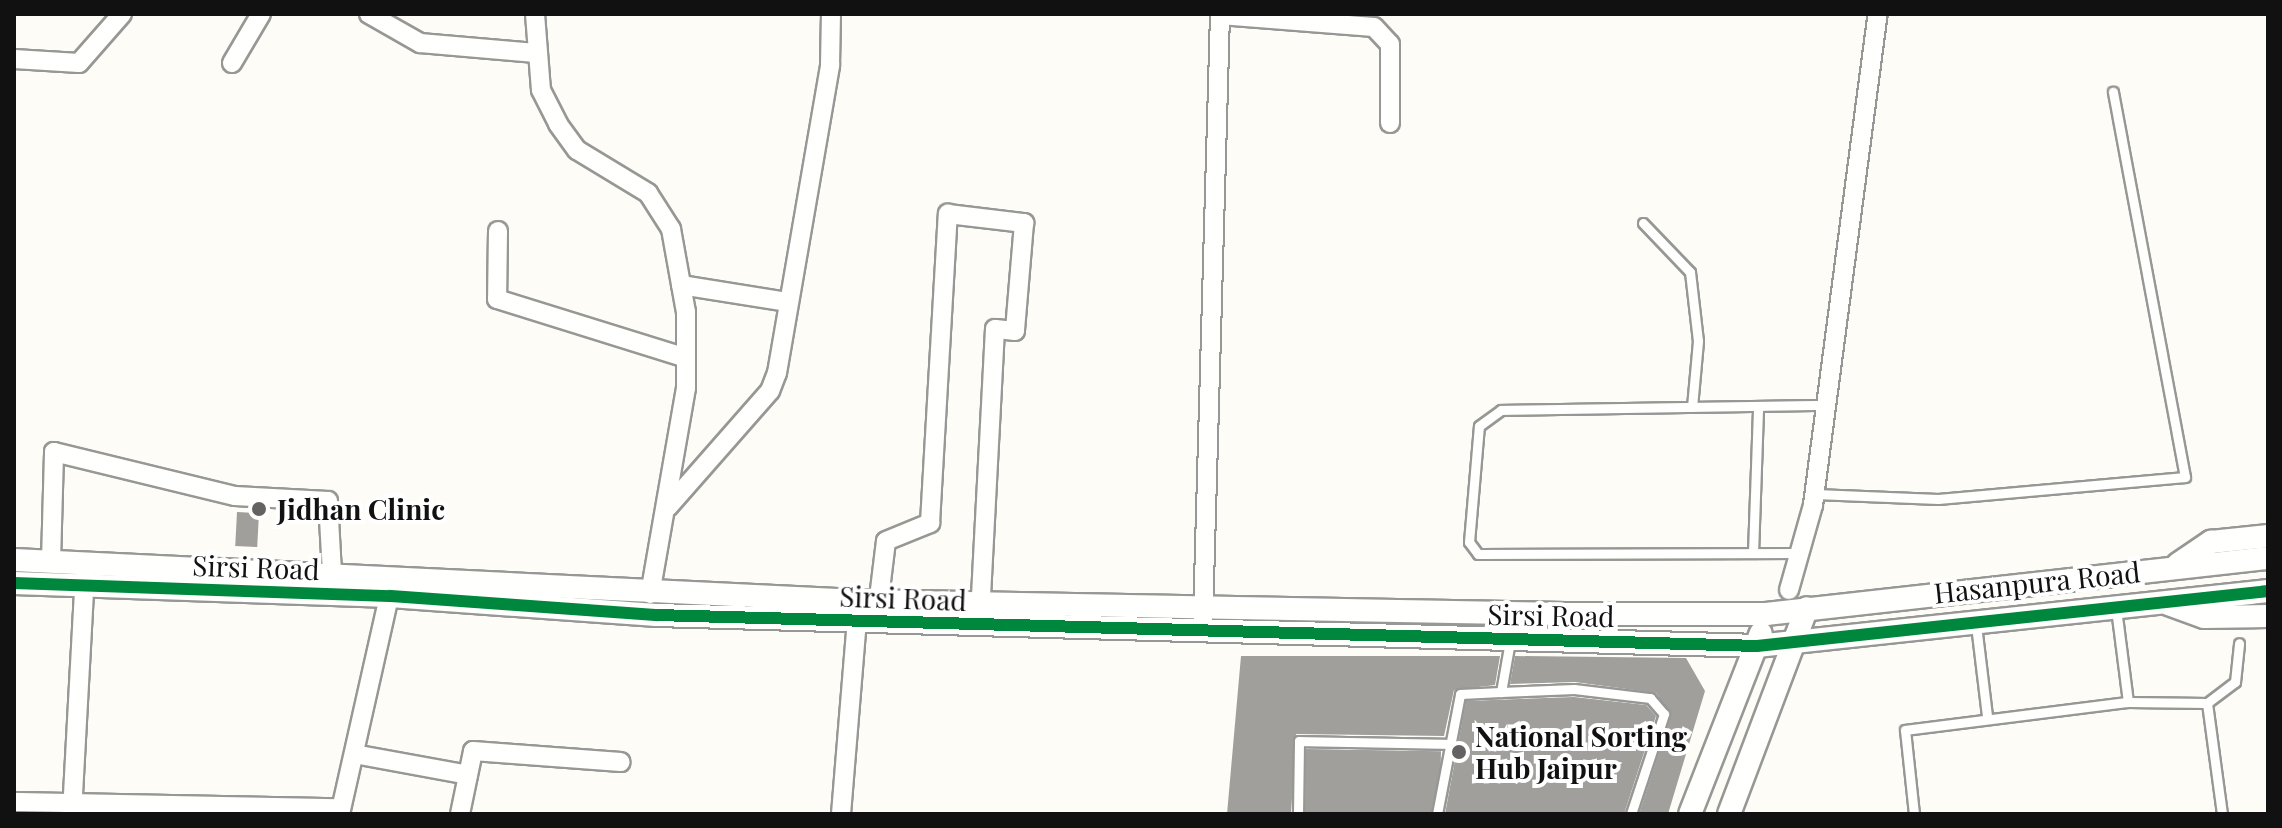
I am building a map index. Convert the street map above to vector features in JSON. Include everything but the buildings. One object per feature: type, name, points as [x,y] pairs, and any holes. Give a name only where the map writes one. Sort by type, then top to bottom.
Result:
[{"type":"street","points":[[14,59],[79,63],[122,14]]},
{"type":"street","points":[[232,63],[261,14]]},
{"type":"street","points":[[369,14],[420,43],[536,53]]},
{"type":"street","points":[[535,14],[541,90],[577,150],[648,193],[662,213],[681,285],[686,358],[679,450],[650,594]]},
{"type":"street","points":[[667,509],[770,391],[830,65],[831,14]]},
{"type":"street","points":[[1690,814],[1757,646],[1766,614],[1789,590],[1815,494],[1878,14]]},
{"type":"street","points":[[1203,622],[1220,15],[1374,27],[1390,44],[1390,123]]},
{"type":"street","points":[[841,814],[864,607],[886,541],[930,523],[948,214],[1024,223],[1015,331],[995,329],[981,600]]},
{"type":"street","points":[[498,231],[497,299],[686,358]]},
{"type":"street","points":[[681,285],[787,302]]},
{"type":"street","points":[[51,561],[54,452],[235,496],[328,501],[332,573]]},
{"type":"street","points":[[2174,567],[2211,542],[2268,536]]},
{"type":"street","name":"Hasanpura Road","points":[[1807,608],[2268,558]]},
{"type":"street","name":"Sirsi Road","points":[[14,560],[51,561],[85,574],[650,594],[1510,638],[1757,646],[1975,619],[2268,591]]},
{"type":"street","name":"Sirsi Road","points":[[14,583],[85,574],[332,573],[392,586],[656,615],[981,600],[1203,622],[1766,614],[1807,608]]},
{"type":"street","points":[[72,808],[85,574]]},
{"type":"street","points":[[14,802],[72,808],[341,811],[392,586]]},
{"type":"street","points":[[1729,814],[1807,608],[1789,590]]},
{"type":"street","points":[[2160,602],[2204,617],[2268,616]]},
{"type":"street","points":[[460,814],[473,751],[621,762]]},
{"type":"street","points":[[354,754],[468,775]]},
{"type":"lane","points":[[1815,494],[1938,499],[2185,477],[2113,92]]},
{"type":"lane","points":[[1643,223],[1690,272],[1698,341],[1692,407]]},
{"type":"lane","points":[[1799,553],[1478,554],[1469,542],[1479,426],[1489,414],[1826,405]]},
{"type":"lane","points":[[1753,553],[1758,407]]},
{"type":"lane","points":[[2116,607],[2128,702]]},
{"type":"lane","points":[[1975,619],[1987,716]]},
{"type":"lane","points":[[1501,692],[1510,638]]},
{"type":"lane","points":[[1914,814],[1905,730],[1987,716],[2128,702],[2207,703],[2235,682],[2239,643]]},
{"type":"lane","points":[[1437,814],[1460,694],[1574,689],[1650,698],[1664,714],[1631,814]]},
{"type":"lane","points":[[2207,703],[2222,814]]},
{"type":"lane","points":[[1298,814],[1299,741],[1450,744]]},
{"type":"cycle path","points":[[14,583],[390,596],[656,615],[1757,646],[2268,591]]},
{"type":"place","name":"Jidhan Clinic","points":[[259,509]]},
{"type":"place","name":"National Sorting Hub Jaipur","points":[[1459,752]]}]
